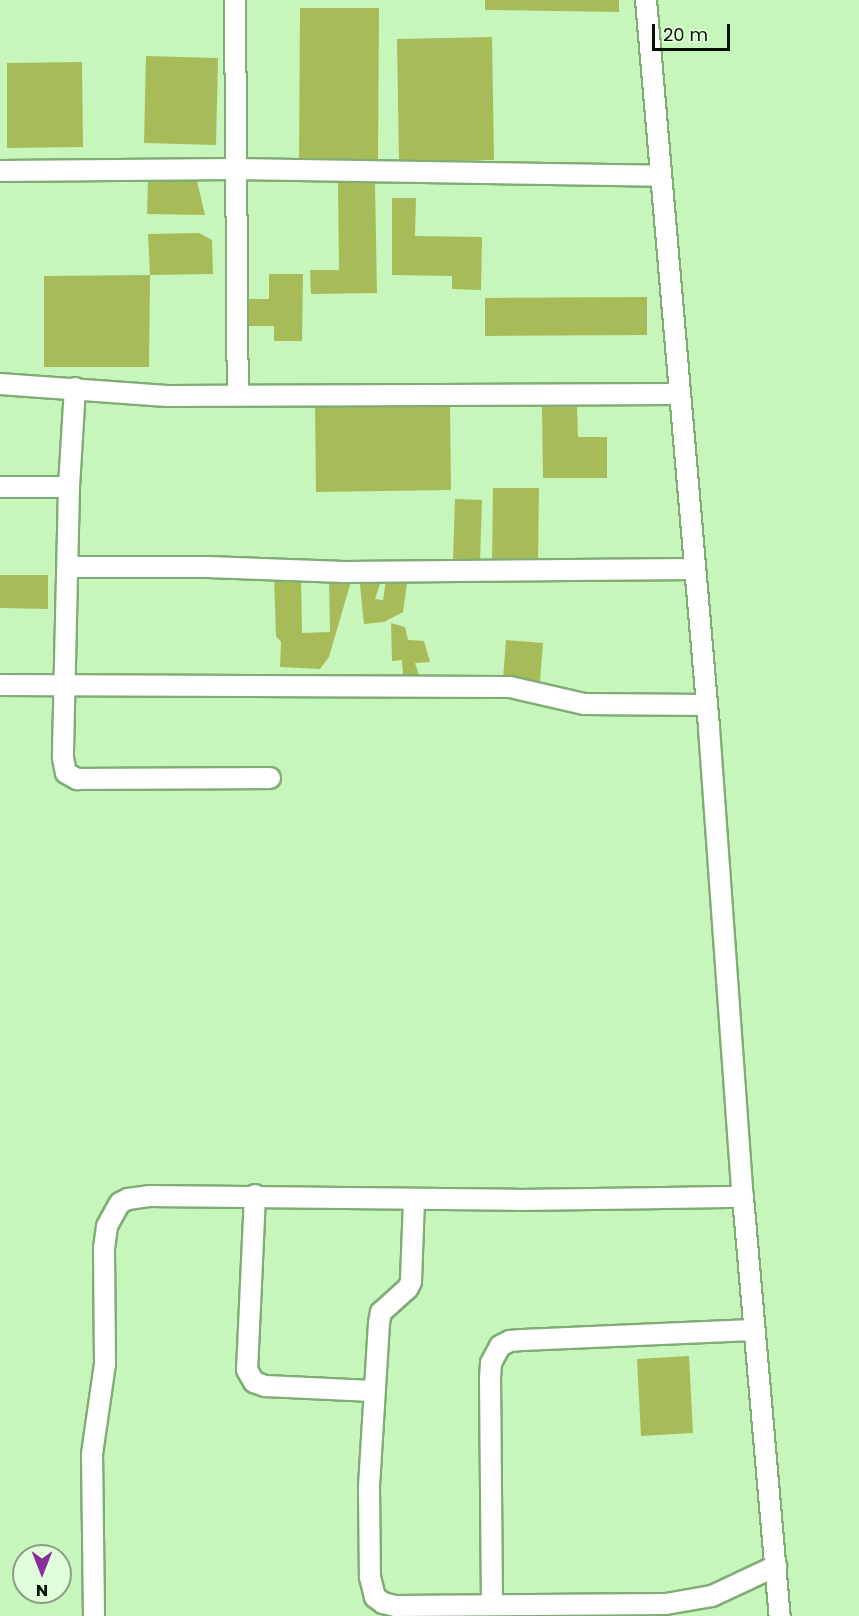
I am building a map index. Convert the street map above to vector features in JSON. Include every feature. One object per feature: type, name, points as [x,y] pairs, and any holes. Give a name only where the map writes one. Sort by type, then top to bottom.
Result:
[{"type":"street","points":[[235,0],[234,169],[238,394]]},
{"type":"street","points":[[646,0],[678,394],[707,705],[743,1197],[780,1616]]},
{"type":"street","points":[[0,171],[234,169],[661,176]]},
{"type":"street","points":[[0,384],[167,396],[678,394]]},
{"type":"street","points":[[75,388],[69,487],[63,758],[66,773],[71,777],[270,778]]},
{"type":"street","points":[[0,487],[69,487]]},
{"type":"street","points":[[69,567],[207,567],[344,573],[695,570]]},
{"type":"street","points":[[0,685],[510,687],[577,704],[707,705]]},
{"type":"street","points":[[94,1616],[92,1454],[105,1364],[104,1248],[107,1226],[113,1212],[128,1199],[255,1195],[414,1199],[743,1197]]},
{"type":"street","points":[[255,1195],[247,1370],[254,1382],[265,1386],[374,1391]]},
{"type":"street","points":[[414,1199],[411,1282],[408,1288],[381,1312],[369,1487],[370,1577],[375,1597],[383,1603],[395,1606],[689,1602],[712,1596],[776,1566]]},
{"type":"street","points":[[492,1604],[490,1378],[491,1363],[500,1346],[510,1341],[521,1340],[754,1330]]},
{"type":"building","points":[[485,0],[619,0],[619,12],[485,10]]},
{"type":"building","points":[[300,8],[379,8],[378,162],[299,161]]},
{"type":"building","points":[[492,37],[494,160],[399,162],[397,39]]},
{"type":"building","points":[[146,56],[218,58],[216,145],[144,143]]},
{"type":"building","points":[[82,62],[83,147],[7,148],[7,63]]},
{"type":"building","points":[[148,180],[197,181],[205,215],[147,214]]},
{"type":"building","points":[[338,183],[375,183],[377,293],[311,294],[310,270],[339,270]]},
{"type":"building","points":[[392,198],[416,198],[415,236],[482,237],[481,290],[452,289],[452,276],[392,275]]},
{"type":"building","points":[[199,233],[212,240],[213,274],[150,275],[148,234]]},
{"type":"building","points":[[269,274],[303,274],[302,341],[274,341],[274,326],[244,326],[244,299],[269,299]]},
{"type":"building","points":[[150,275],[149,367],[44,367],[44,276]]},
{"type":"building","points":[[647,297],[647,335],[485,336],[485,298]]},
{"type":"building","points":[[450,404],[451,490],[316,492],[315,406]]},
{"type":"building","points":[[542,407],[577,407],[578,437],[607,437],[607,478],[543,478]]},
{"type":"building","points":[[493,488],[539,488],[538,563],[492,563]]},
{"type":"building","points":[[455,499],[482,500],[480,562],[453,561]]},
{"type":"building","points":[[301,574],[302,633],[330,632],[329,579],[352,578],[329,657],[320,669],[280,667],[281,642],[276,636],[274,575]]},
{"type":"building","points":[[0,575],[48,575],[48,609],[0,608]]},
{"type":"building","points":[[359,576],[380,584],[375,599],[383,600],[386,580],[408,576],[403,612],[384,622],[364,624]]},
{"type":"building","points":[[391,623],[405,627],[408,640],[424,641],[430,662],[415,663],[419,675],[403,675],[402,660],[392,661]]},
{"type":"building","points":[[506,640],[543,643],[540,681],[503,679]]},
{"type":"building","points":[[689,1356],[693,1433],[641,1436],[637,1359]]}]
